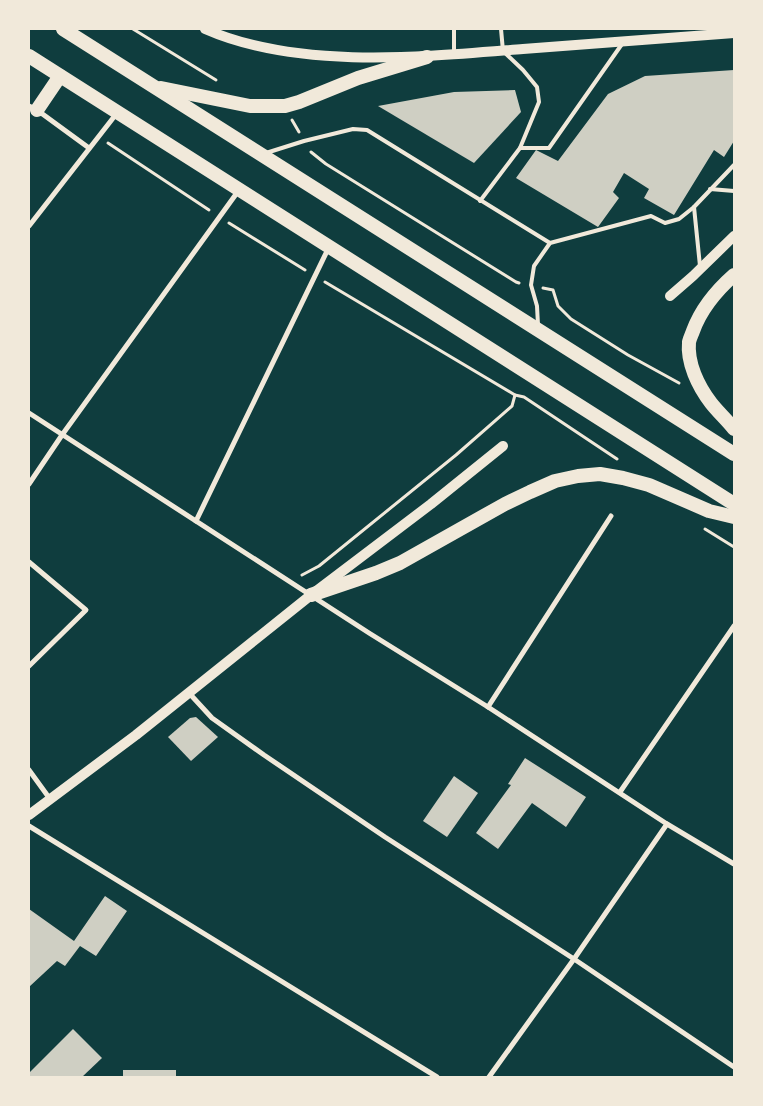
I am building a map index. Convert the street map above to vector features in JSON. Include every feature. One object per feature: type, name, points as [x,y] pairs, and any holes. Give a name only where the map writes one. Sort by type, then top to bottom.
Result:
[{"type":"highway","points":[[63,29],[734,454]]},
{"type":"highway","points":[[29,56],[734,504]]},
{"type":"highway","points":[[153,86],[250,106],[285,106],[358,78],[427,56]]},
{"type":"highway","points":[[33,108],[60,76]]},
{"type":"highway","points":[[734,275],[708,303],[697,320],[689,341],[691,360],[697,381],[711,403],[734,429]]},
{"type":"highway","points":[[310,595],[400,563],[530,492],[555,481],[578,476],[600,474],[623,478],[649,486],[709,511],[734,517]]},
{"type":"main road","points":[[205,29],[242,42],[287,51],[346,57],[427,56],[734,33]]},
{"type":"main road","points":[[670,296],[734,236]]},
{"type":"main road","points":[[29,815],[136,735],[310,595],[431,504],[503,446]]},
{"type":"street","points":[[33,108],[89,148]]},
{"type":"street","points":[[29,226],[117,112]]},
{"type":"street","points":[[29,484],[62,434],[238,190]]},
{"type":"street","points":[[196,521],[329,247]]},
{"type":"street","points":[[29,413],[667,824],[734,864]]},
{"type":"street","points":[[488,707],[612,516]]},
{"type":"street","points":[[29,562],[86,610],[29,666]]},
{"type":"street","points":[[620,792],[734,626]]},
{"type":"street","points":[[189,693],[212,718],[264,755],[385,837],[574,959],[734,1066]]},
{"type":"street","points":[[29,770],[50,799]]},
{"type":"street","points":[[488,1077],[574,959],[667,824]]},
{"type":"street","points":[[29,826],[437,1077]]},
{"type":"lane","points":[[454,29],[454,54]]},
{"type":"lane","points":[[480,200],[520,148],[539,102],[537,86],[503,51],[501,29]]},
{"type":"lane","points":[[520,148],[549,148],[624,42]]},
{"type":"lane","points":[[262,155],[304,141],[353,129],[367,130],[550,243]]},
{"type":"lane","points":[[538,330],[537,306],[531,285],[534,266],[550,243],[651,216],[665,223],[679,219],[694,207],[734,165]]},
{"type":"lane","points":[[710,189],[734,191]]},
{"type":"lane","points":[[694,207],[700,268]]},
{"type":"path","points":[[133,29],[222,84]]},
{"type":"path","points":[[98,137],[219,217],[300,267]]},
{"type":"path","points":[[310,150],[326,164],[516,282]]},
{"type":"path","points":[[330,284],[515,395],[524,398],[625,464]]},
{"type":"path","points":[[553,290],[558,306],[571,319],[595,336],[681,384]]},
{"type":"path","points":[[290,582],[319,566],[456,454],[512,406],[515,395]]},
{"type":"building","points":[[734,70],[734,141],[724,157],[714,150],[674,215],[644,198],[649,189],[624,173],[613,192],[619,198],[598,227],[516,178],[536,150],[558,161],[608,94],[645,76]]},
{"type":"building","points":[[515,90],[521,112],[474,163],[378,106],[454,92]]},
{"type":"building","points":[[196,717],[218,737],[191,761],[168,737],[190,718]]},
{"type":"building","points":[[525,758],[586,797],[566,827],[532,803],[498,849],[476,833],[511,785],[508,784]]},
{"type":"building","points":[[454,776],[478,793],[447,837],[423,821]]},
{"type":"building","points":[[105,896],[127,911],[96,956],[80,946],[65,966],[57,961],[29,987],[29,909],[74,941]]},
{"type":"building","points":[[73,1029],[102,1058],[82,1077],[29,1077],[29,1073]]},
{"type":"building","points":[[123,1070],[176,1070],[176,1077],[123,1077]]}]
